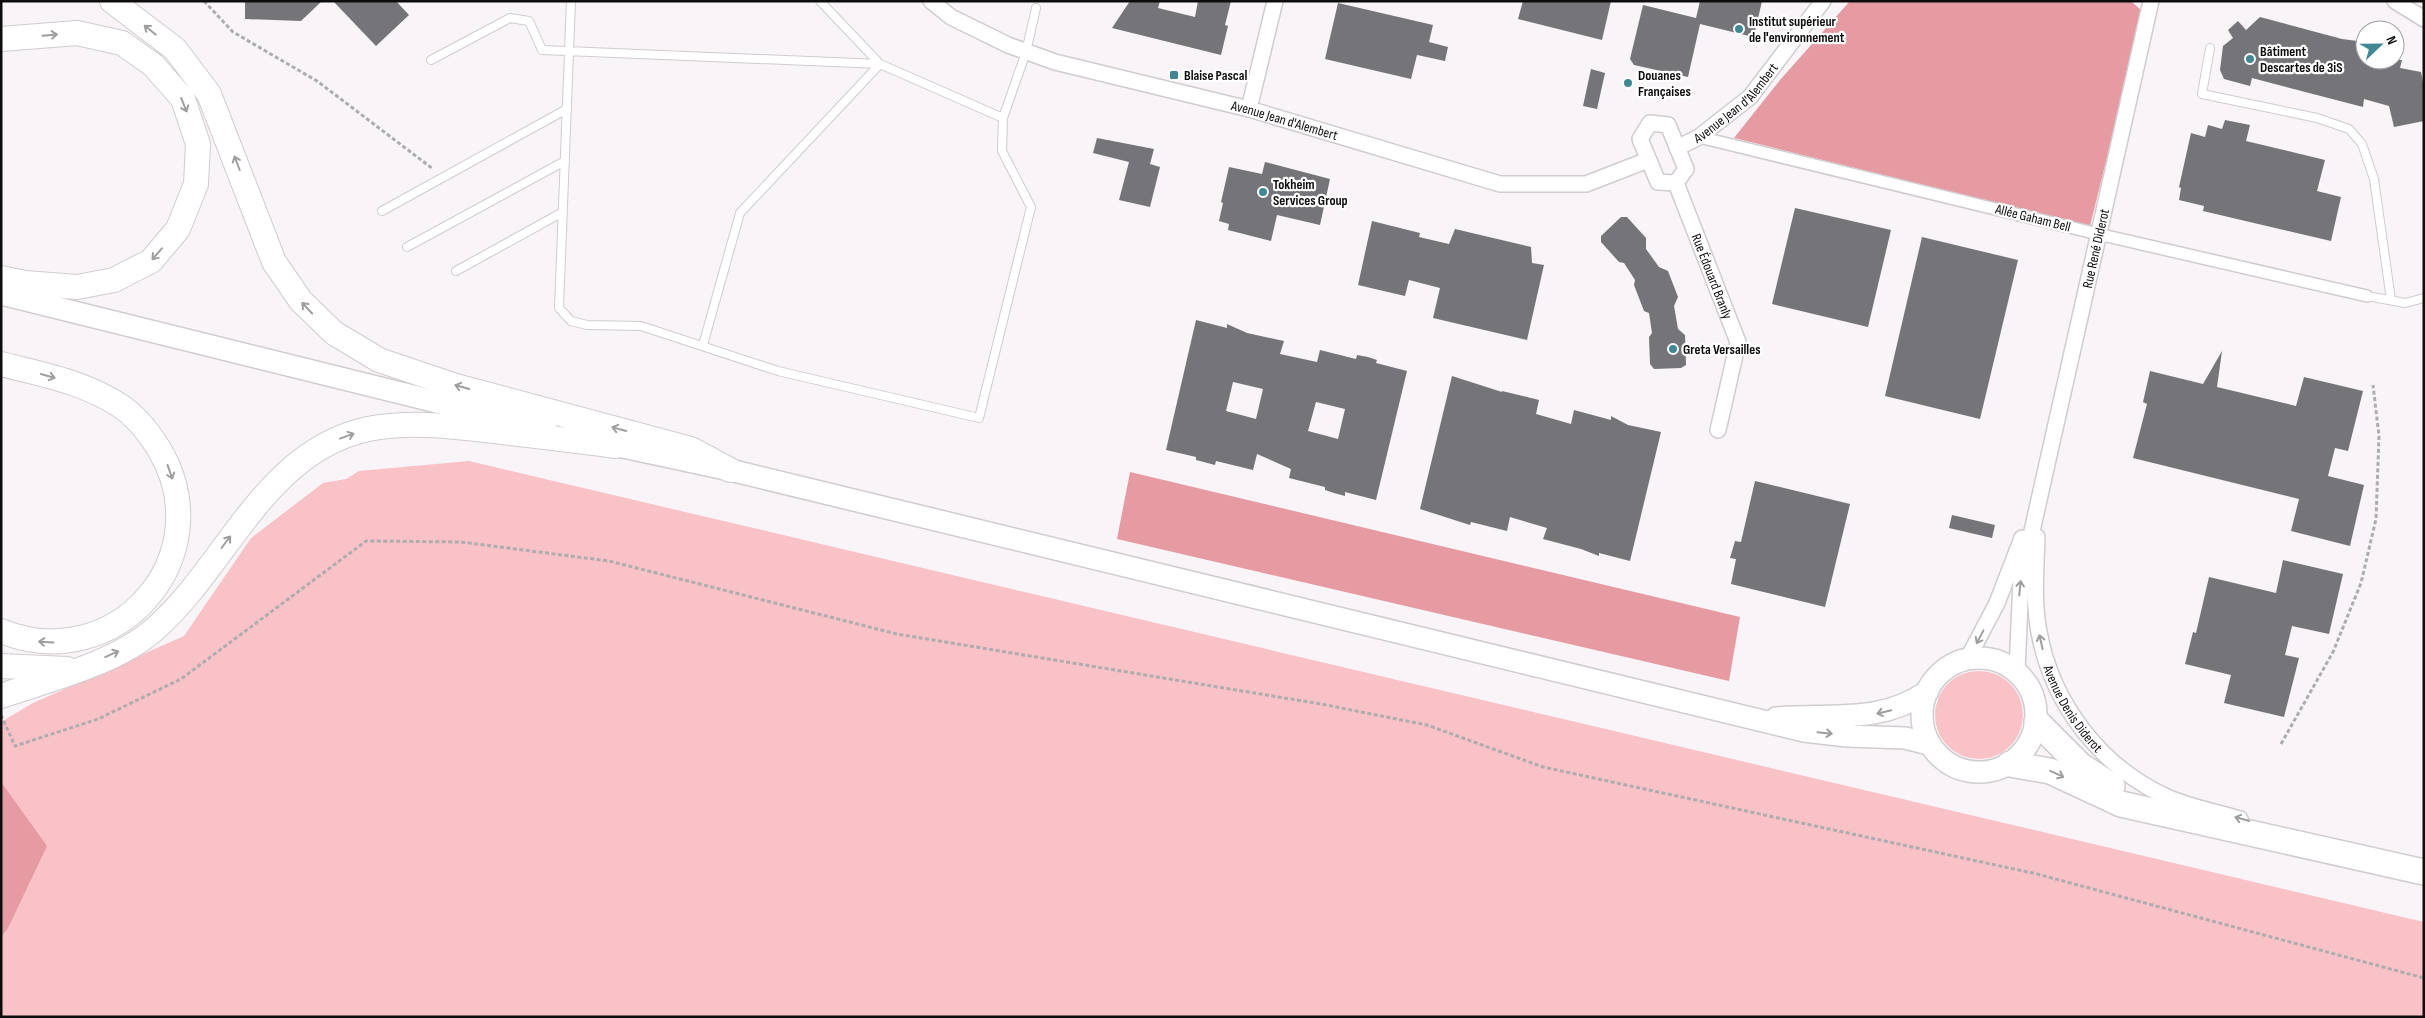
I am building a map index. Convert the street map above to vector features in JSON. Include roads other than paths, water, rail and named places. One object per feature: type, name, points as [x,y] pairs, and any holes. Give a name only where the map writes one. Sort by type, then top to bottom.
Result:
[{"type":"highway","points":[[2036,722],[2087,770],[2159,814]]},
{"type":"highway","points":[[2010,764],[2050,771],[2115,802],[2159,814],[2424,871]]},
{"type":"main road","points":[[112,1],[175,49],[209,94],[274,262],[300,301],[334,333],[379,360],[456,386],[691,449],[730,470]]},
{"type":"main road","points":[[1,39],[77,32],[122,43],[152,65],[183,99],[198,144],[196,184],[178,229],[151,261],[114,280],[77,287],[25,283],[1,278]]},
{"type":"main road","points":[[1,294],[616,446],[730,470],[1804,731],[1846,736],[1905,738],[1929,744]]},
{"type":"main road","points":[[1,364],[77,384],[119,404],[146,428],[166,461],[177,492],[178,534],[166,569],[150,595],[125,620],[97,634],[68,642],[42,642],[1,631]]},
{"type":"main road","points":[[1,696],[78,669],[129,646],[156,628],[196,583],[251,510],[295,466],[344,436],[367,430],[417,424],[454,426],[616,446]]},
{"type":"main road","points":[[1968,658],[1986,658],[2002,662],[2017,672],[2029,686],[2036,703],[2036,722],[2023,753],[2010,764],[1996,771],[1980,773],[1965,771],[1945,761],[1929,744],[1923,729],[1921,713],[1924,697],[1934,679],[1949,666],[1968,658]]},
{"type":"main road","points":[[1,666],[78,669]]},
{"type":"main road","points":[[1760,719],[1871,715],[1911,702],[1928,691]]},
{"type":"street","name":"Avenue Jean d'Alembert","points":[[931,1],[951,17],[1026,52],[1055,62],[1249,109],[1500,184],[1586,184],[1648,160]]},
{"type":"street","points":[[1249,109],[1275,1]]},
{"type":"street","name":"Avenue Jean d'Alembert","points":[[1677,148],[1699,137],[1750,97],[1823,1]]},
{"type":"street","name":"Rue René Diderot","points":[[2038,495],[2151,1]]},
{"type":"street","points":[[2396,1],[2424,19]]},
{"type":"street","points":[[1650,123],[1668,125],[1677,148],[1686,169],[1676,183],[1658,182],[1640,139],[1650,123]]},
{"type":"street","name":"Allée Gaham Bell","points":[[1699,137],[2098,234],[2367,296]]},
{"type":"street","name":"Rue Édouard Branly","points":[[1676,183],[1738,342],[1718,430]]},
{"type":"street","points":[[1968,658],[1997,603],[2038,495]]},
{"type":"street","points":[[2017,672],[2021,580],[2038,495]]},
{"type":"street","name":"Avenue Denis Diderot","points":[[2038,495],[2036,611],[2043,648],[2063,699],[2083,731],[2108,759],[2134,779],[2184,803],[2424,871]]},
{"type":"lane","points":[[571,1],[559,308],[571,322],[587,325],[641,326],[703,344],[778,371],[979,418],[1031,207],[1002,151],[1003,118],[1026,52],[1036,8]]},
{"type":"lane","points":[[820,1],[880,64]]},
{"type":"lane","points":[[431,60],[510,18],[529,21],[542,50],[880,64],[1003,118]]},
{"type":"lane","points":[[2210,48],[2202,94],[2317,118],[2349,128],[2362,144],[2374,179],[2391,300]]},
{"type":"lane","points":[[703,344],[740,213],[880,64]]},
{"type":"lane","points":[[382,211],[567,109]]},
{"type":"lane","points":[[407,247],[565,161]]},
{"type":"lane","points":[[456,270],[563,212]]},
{"type":"lane","points":[[2367,296],[2404,302],[2424,298]]},
{"type":"place","name":"Institut supérieur de l'environnement","points":[[1739,29]]},
{"type":"place","name":"Bâtiment Descartes de 3iS","points":[[2250,59]]},
{"type":"place","name":"Blaise Pascal","points":[[1174,75]]},
{"type":"place","name":"Douanes Françaises","points":[[1628,83]]},
{"type":"place","name":"Tokheim Services Group","points":[[1263,192]]},
{"type":"place","name":"Greta Versailles","points":[[1673,349]]}]
